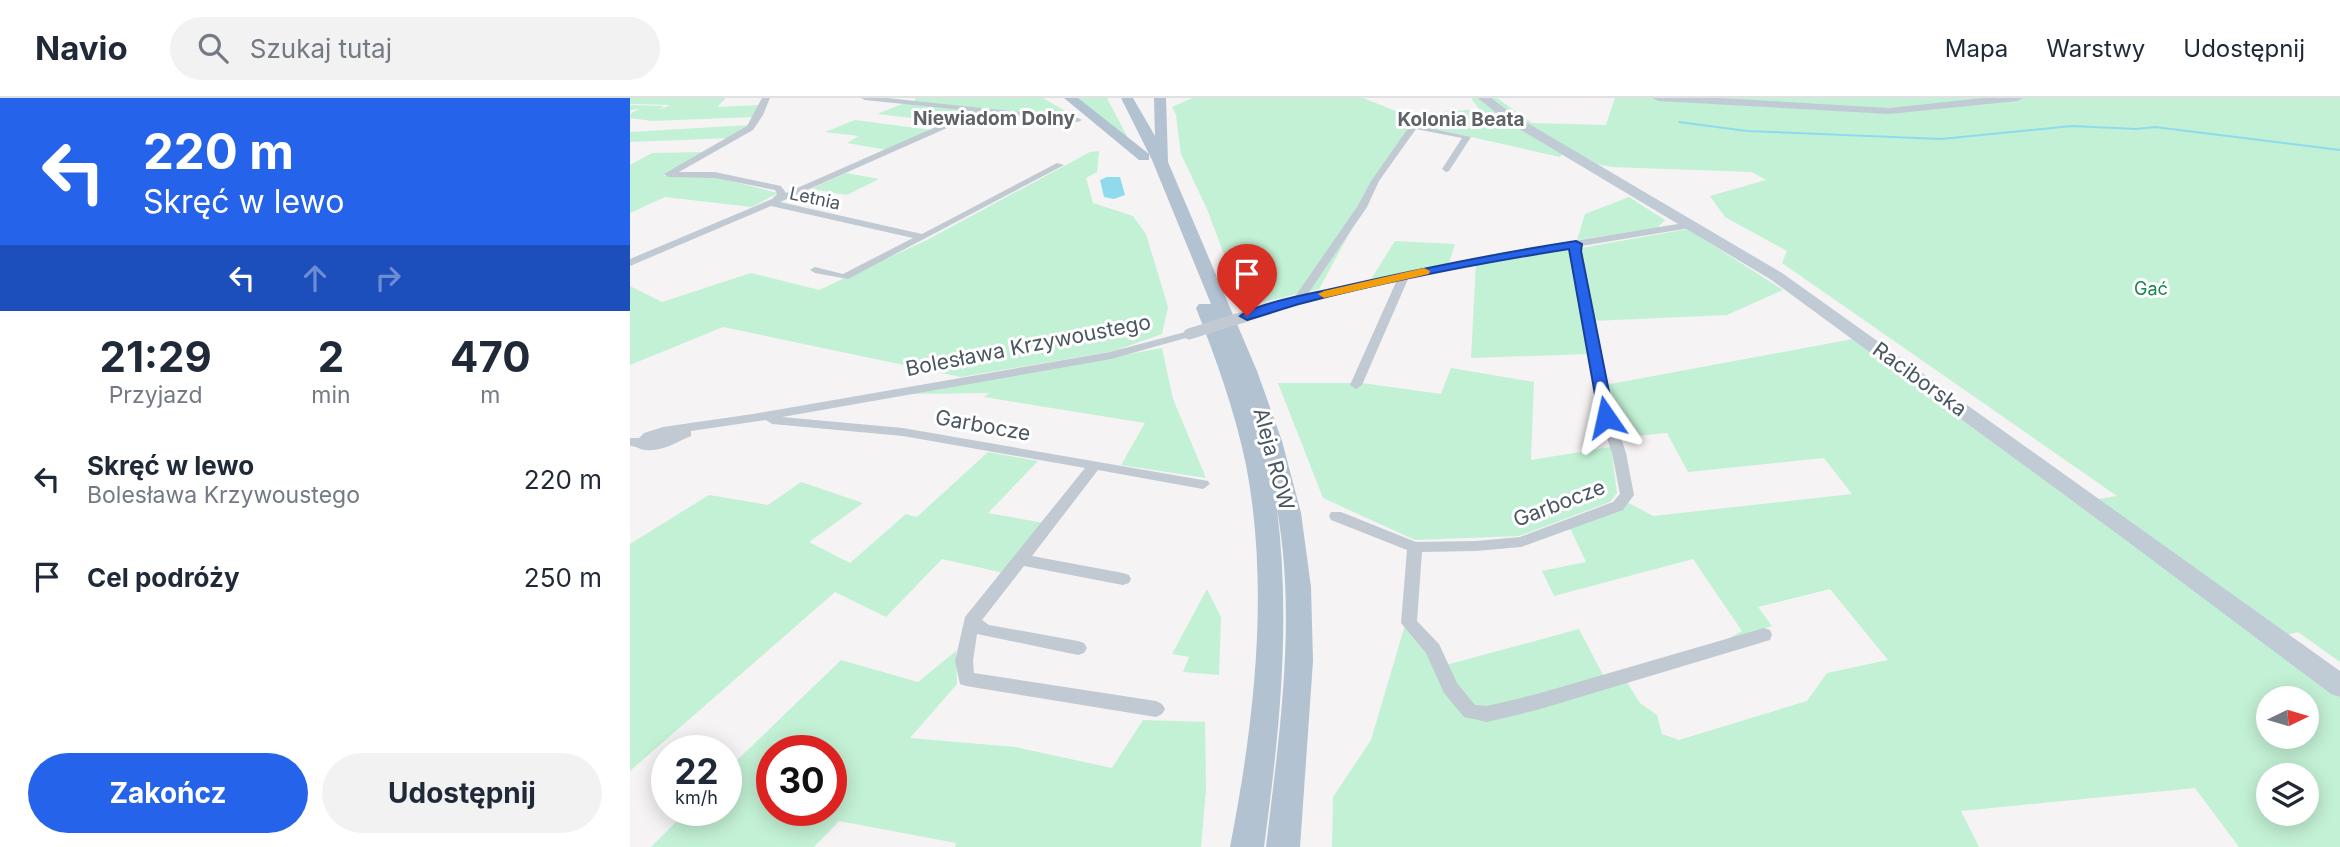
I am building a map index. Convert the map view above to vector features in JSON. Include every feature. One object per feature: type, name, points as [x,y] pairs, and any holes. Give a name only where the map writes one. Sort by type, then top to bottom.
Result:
[{"type":"main road","points":[[1070,98],[1153,160]]},
{"type":"main road","name":"Aleja ROW","points":[[1114,98],[1153,160],[1244,411],[1257,467],[1267,526],[1270,609],[1268,687],[1247,847]]},
{"type":"main road","name":"Aleja ROW","points":[[1127,98],[1263,412],[1278,457],[1288,502],[1295,552],[1298,634],[1295,722],[1283,847]]},
{"type":"main road","points":[[1153,160],[1160,98]]},
{"type":"main road","name":"Raciborska","points":[[1484,98],[1510,118],[1776,276],[2340,686]]},
{"type":"main road","points":[[1658,98],[1889,111],[2017,98]]},
{"type":"street","points":[[630,263],[775,201],[782,194],[778,188],[715,175],[668,174],[750,128],[759,116],[766,98]]},
{"type":"street","name":"Letnia","points":[[865,98],[1078,120]]},
{"type":"street","name":"Letnia","points":[[923,237],[775,205],[775,201],[982,110]]},
{"type":"street","points":[[1298,300],[1362,207],[1375,181],[1415,125],[1467,137],[1446,169]]},
{"type":"street","points":[[815,270],[844,277],[1060,165]]},
{"type":"street","name":"Bolesława Krzywoustego","points":[[630,452],[640,440],[657,446],[671,435],[700,426],[1111,355],[1298,300],[1404,276],[1489,258],[1690,225]]},
{"type":"street","name":"Garbocze","points":[[1336,516],[1415,547],[1521,542],[1618,506],[1627,495],[1619,453],[1606,417],[1575,251],[1576,244]]},
{"type":"street","points":[[1356,385],[1404,276]]},
{"type":"street","name":"Garbocze","points":[[753,418],[903,432],[1203,484]]},
{"type":"street","points":[[1094,466],[971,622],[964,661],[966,679],[1156,709]]},
{"type":"street","points":[[1415,547],[1409,622],[1433,649],[1450,688],[1470,712],[1487,714],[1537,702],[1764,635]]},
{"type":"street","points":[[1019,559],[1123,579]]},
{"type":"street","points":[[971,622],[985,631],[1078,648]]},
{"type":"green space","points":[[630,98],[726,98],[717,107],[760,105],[754,117],[652,121],[630,118],[631,113],[640,109],[630,110],[630,105],[664,106],[659,110],[670,105],[630,104]]},
{"type":"green space","points":[[915,98],[1043,98],[1079,119],[915,101]]},
{"type":"green space","points":[[1075,98],[1107,98],[1129,140]]},
{"type":"green space","name":"Gać","points":[[1192,98],[1363,98],[1406,115],[1479,109],[1471,98],[1497,98],[1532,123],[1606,125],[1615,98],[2340,98],[2340,662],[2298,632],[2265,641],[2340,697],[2340,847],[2239,847],[2195,788],[1961,811],[1979,847],[1332,847],[1333,797],[1371,740],[1405,625],[1421,641],[1470,716],[1626,681],[1640,703],[1657,715],[1662,734],[1679,740],[1807,701],[1827,673],[1888,660],[1830,589],[1758,607],[1772,626],[1720,643],[1742,631],[1693,559],[1554,596],[1542,571],[1586,562],[1570,528],[1629,503],[1653,516],[1852,494],[1824,458],[1688,472],[1667,433],[1619,437],[1605,385],[1853,339],[2075,503],[2117,496],[1782,263],[1787,251],[1725,217],[1710,196],[1766,180],[1752,172],[1611,167],[1597,164],[1567,148],[1560,157],[1413,124],[1369,185],[1357,207],[1361,212],[1319,289],[1262,302],[1225,257],[1207,209],[1181,154],[1176,115],[1172,107]]},
{"type":"green space","points":[[905,103],[977,110],[947,122],[877,114]]},
{"type":"green space","points":[[855,120],[931,130],[887,150],[847,143],[859,136],[825,132]]},
{"type":"green space","points":[[750,125],[731,138],[630,142],[630,132]]},
{"type":"green space","points":[[1099,151],[1097,172],[1086,178],[1093,203],[1133,216],[1146,234],[1168,307],[1162,334],[1114,351],[961,377],[723,327],[630,365],[630,286],[662,302],[751,273],[819,290],[927,240],[1090,152]]},
{"type":"green space","points":[[705,152],[663,176],[714,177],[778,193],[752,207],[665,197],[630,213],[630,165],[652,153]]},
{"type":"green space","points":[[846,173],[879,179],[847,195],[811,189]]},
{"type":"green space","points":[[1629,197],[1665,220],[1657,228],[1577,240],[1585,214]]},
{"type":"green space","points":[[1688,229],[1783,290],[1727,315],[1592,321],[1581,248]]},
{"type":"green space","points":[[1395,241],[1455,244],[1449,263],[1371,279]]},
{"type":"green space","points":[[1570,247],[1588,354],[1471,358],[1476,263]]},
{"type":"green space","points":[[1162,348],[1173,399],[1206,478],[1121,465],[1145,423],[984,397],[989,393],[912,394]]},
{"type":"green space","points":[[1451,368],[1534,382],[1531,460],[1611,447],[1617,493],[1610,502],[1519,536],[1415,540],[1323,498],[1278,383],[1362,383],[1441,394]]},
{"type":"green space","points":[[988,452],[1038,461],[988,513],[1044,523],[1004,573],[942,559],[886,617],[835,592],[671,735],[651,735],[651,753],[630,771],[630,544],[709,495],[768,505],[801,482],[863,503],[809,542],[850,563],[906,514],[917,517]]},
{"type":"green space","points":[[1207,589],[1221,617],[1219,675],[1183,672],[1189,657],[1172,654]]},
{"type":"green space","points":[[1579,629],[1604,677],[1492,709],[1471,707],[1446,665]]},
{"type":"green space","points":[[956,651],[957,684],[910,738],[1015,747],[1112,768],[1143,720],[1205,722],[1206,789],[1201,847],[955,847],[956,843],[847,823],[847,735],[763,735],[841,660],[918,682]]},
{"type":"green space","points":[[756,742],[756,826],[834,826],[814,847],[651,847],[672,826],[742,826],[742,756]]},
{"type":"water","points":[[1120,177],[1125,195],[1114,199],[1104,197],[1100,180]]},
{"type":"waterway","points":[[1679,122],[1747,131],[1941,139],[2072,126],[2136,129],[2155,127],[2340,150]]},
{"type":"slow traffic","points":[[1324,294],[1424,271]]},
{"type":"district","name":"Niewiadom Dolny","points":[[994,118]]},
{"type":"district","name":"Kolonia Beata","points":[[1461,119]]},
{"type":"route","points":[[1247,316],[1298,300],[1425,271],[1576,244],[1575,251],[1606,417]]}]
